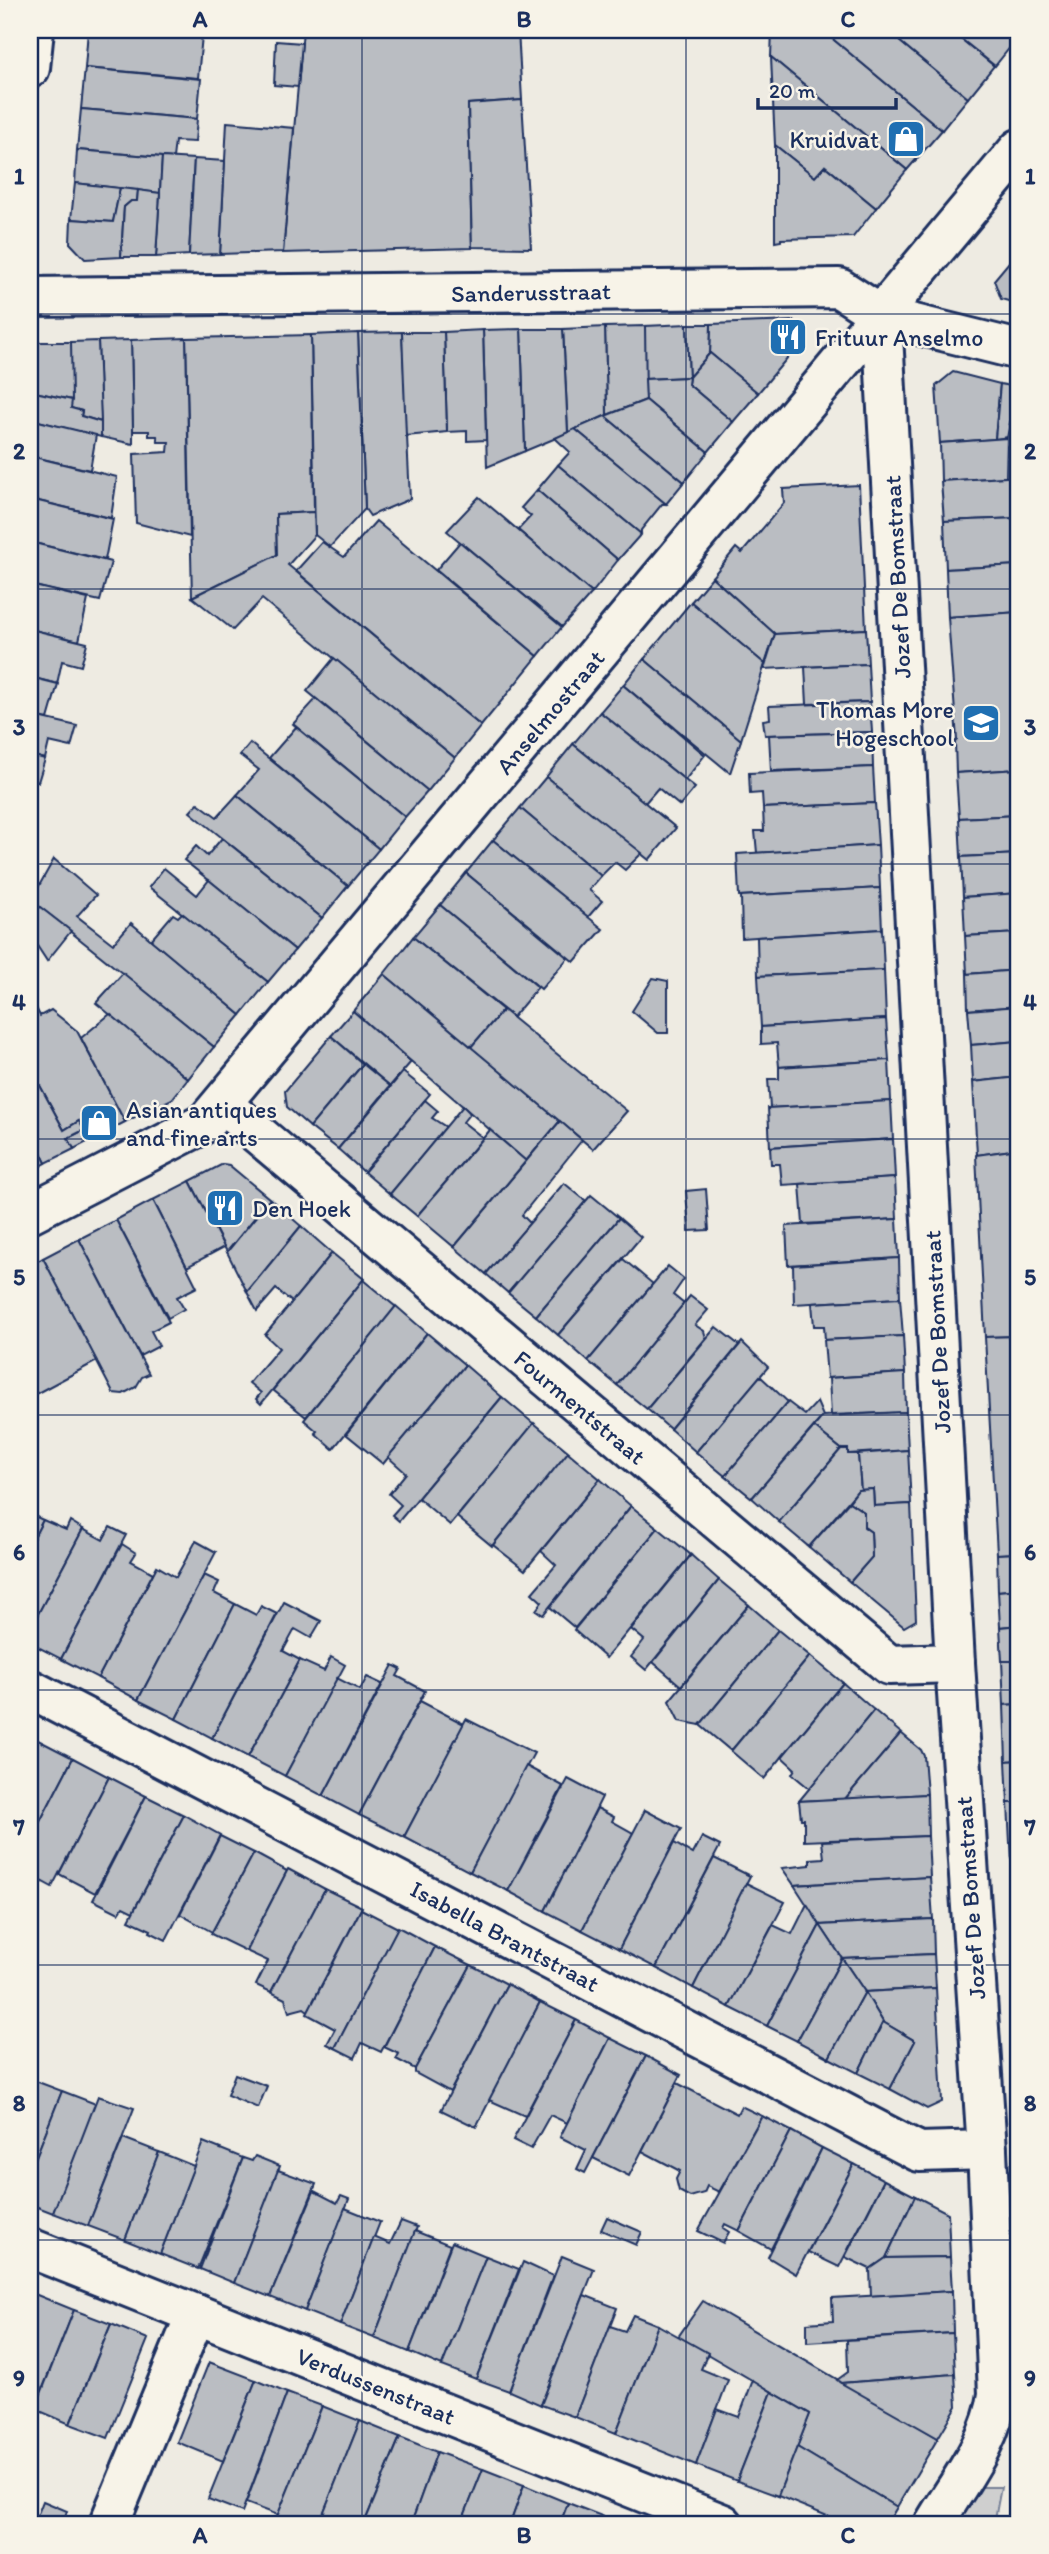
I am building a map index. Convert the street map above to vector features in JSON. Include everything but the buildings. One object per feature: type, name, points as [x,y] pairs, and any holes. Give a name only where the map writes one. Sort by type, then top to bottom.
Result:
[{"type":"street","points":[[30,68],[34,30]]},
{"type":"street","name":"Anselmostraat","points":[[30,1213],[205,1123],[1019,149]]},
{"type":"street","name":"Sanderusstraat","points":[[30,297],[839,288],[881,316],[1019,350]]},
{"type":"street","name":"Jozef De Bomstraat","points":[[881,316],[955,1663],[987,2150],[1008,2346],[996,2415],[989,2432],[934,2524]]},
{"type":"street","name":"Fourmentstraat","points":[[222,1104],[889,1665],[955,1663]]},
{"type":"street","name":"Isabella Brantstraat","points":[[30,1689],[919,2152],[987,2150]]},
{"type":"street","name":"Verdussenstraat","points":[[30,2248],[723,2524]]},
{"type":"street","points":[[109,2524],[195,2314]]},
{"type":"path","points":[[1013,2472],[1018,2524]]},
{"type":"shaded area","points":[[973,2487],[1001,2487],[994,2524],[951,2524]]},
{"type":"place","name":"Kruidvat","points":[[906,139]]},
{"type":"place","name":"Frituur Anselmo","points":[[788,337]]},
{"type":"place","name":"Thomas More Hogeschool","points":[[981,723]]},
{"type":"place","name":"Asian antiques and fine arts","points":[[99,1123]]},
{"type":"place","name":"Den Hoek","points":[[225,1208]]}]
